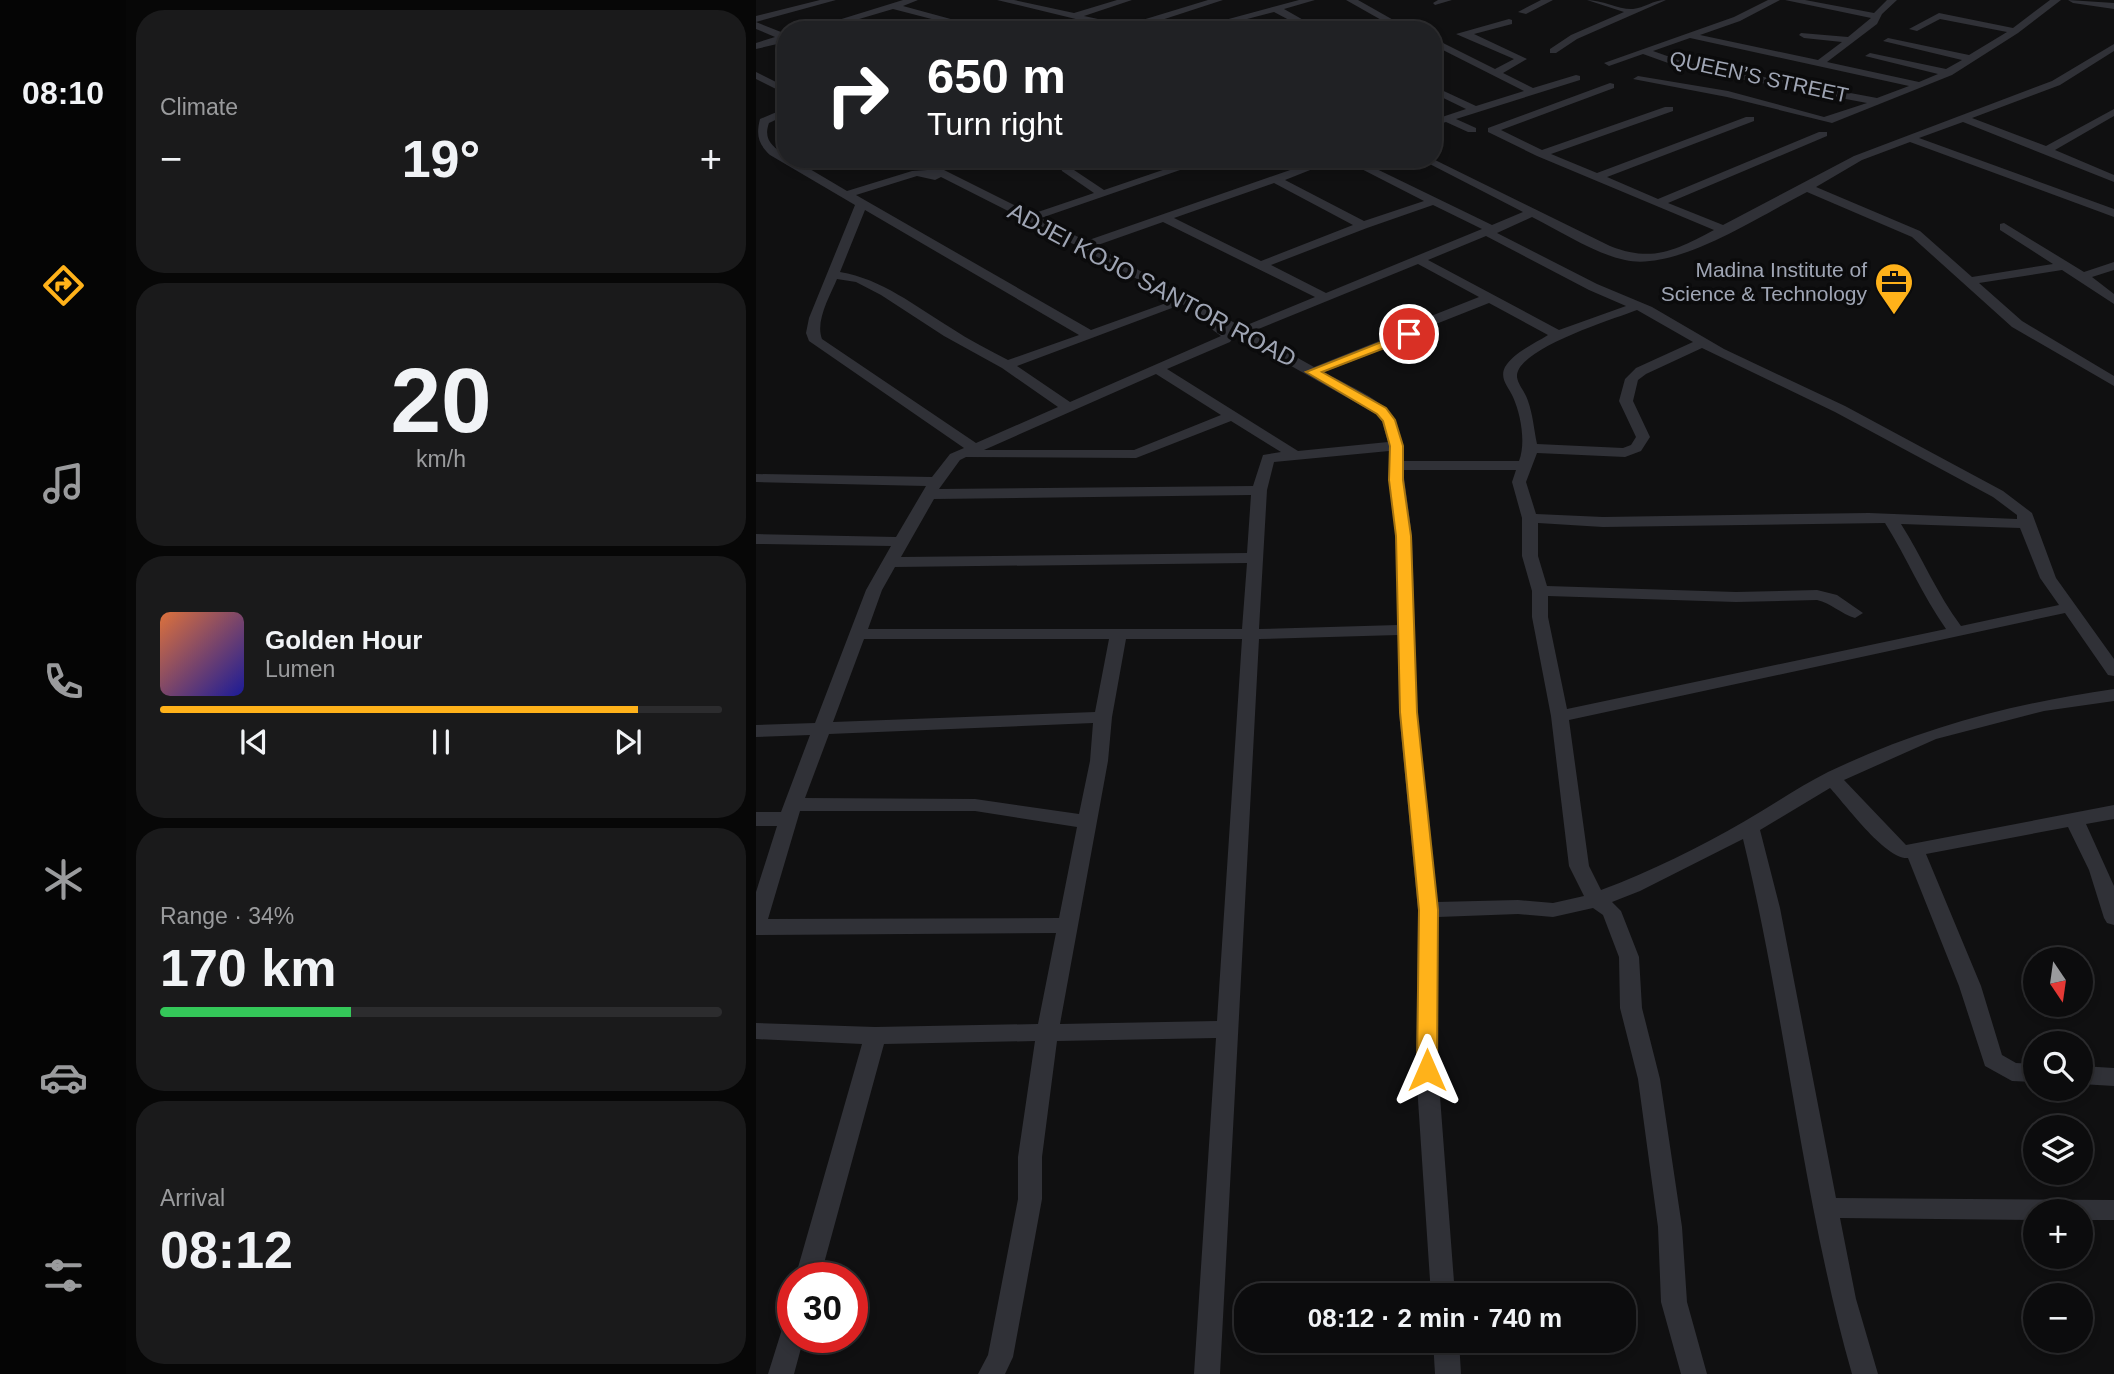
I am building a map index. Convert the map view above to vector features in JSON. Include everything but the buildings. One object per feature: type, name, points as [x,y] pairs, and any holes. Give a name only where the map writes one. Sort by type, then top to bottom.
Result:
[{"type":"street","points":[[756,19],[811,2],[831,0]]},
{"type":"street","points":[[842,21],[913,0]]},
{"type":"street","points":[[1002,0],[1096,21]]},
{"type":"street","points":[[1017,4],[1030,0]]},
{"type":"street","points":[[1074,16],[1127,0]]},
{"type":"street","points":[[1154,21],[1217,0]]},
{"type":"street","points":[[1224,21],[1273,4],[1286,5],[1310,0]]},
{"type":"street","points":[[1351,0],[1390,21]]},
{"type":"street","points":[[1523,12],[1548,0]]},
{"type":"street","points":[[1592,0],[1633,12]]},
{"type":"street","points":[[1553,51],[1574,37],[1661,0]]},
{"type":"street","points":[[1609,63],[1737,19],[1775,0]]},
{"type":"street","points":[[1790,0],[1877,16]]},
{"type":"street","points":[[1821,62],[1874,22],[1892,0]]},
{"type":"street","points":[[1639,79],[1728,94],[1827,120],[1948,73],[2015,31],[2056,0]]},
{"type":"street","points":[[2073,0],[2114,6]]},
{"type":"street","points":[[1273,4],[1301,21]]},
{"type":"street","points":[[894,6],[952,21]]},
{"type":"street","points":[[1914,29],[1939,16],[2015,31]]},
{"type":"street","points":[[1442,38],[1508,22]]},
{"type":"street","points":[[756,25],[777,34]]},
{"type":"street","points":[[1465,33],[1523,61],[1495,73]]},
{"type":"street","points":[[1688,35],[1922,85]]},
{"type":"street","points":[[1804,35],[1852,40]]},
{"type":"street","points":[[756,46],[777,40]]},
{"type":"street","points":[[1888,41],[1972,59]]},
{"type":"street","points":[[1442,45],[1531,92]]},
{"type":"street","points":[[1442,168],[1606,249],[1644,259],[1658,258],[1680,252],[1724,230],[1858,158],[2056,83],[2114,47]]},
{"type":"street","name":"QUEEN’S STREET","points":[[1643,51],[1682,65],[1872,102],[1890,113]]},
{"type":"street","points":[[1870,56],[1948,73]]},
{"type":"street","points":[[2098,58],[2114,61]]},
{"type":"street","points":[[756,75],[777,86]]},
{"type":"street","points":[[1442,121],[1576,78]]},
{"type":"street","points":[[1610,86],[1492,130],[1541,154],[1724,230]]},
{"type":"street","points":[[1442,94],[1475,110]]},
{"type":"street","points":[[1541,154],[1669,109]]},
{"type":"street","points":[[2047,150],[2114,112]]},
{"type":"street","points":[[777,115],[764,121],[760,132],[764,144],[777,154]]},
{"type":"street","points":[[1597,177],[1750,118]]},
{"type":"street","points":[[1962,118],[2113,178]]},
{"type":"street","points":[[1447,119],[1472,130]]},
{"type":"street","points":[[1658,203],[1823,134]]},
{"type":"street","points":[[1908,138],[2114,213]]},
{"type":"street","points":[[799,168],[1089,335]]},
{"type":"street","name":"ADJEI KOJO SANTOR ROAD","points":[[931,168],[1085,245],[1381,411],[1389,420],[1396,446],[1395,466],[1404,536],[1408,712],[1428,910],[1427,1070],[1442,1283]]},
{"type":"street","points":[[1066,168],[1103,194]]},
{"type":"street","points":[[1031,218],[1181,168]]},
{"type":"street","points":[[1085,245],[1309,168]]},
{"type":"street","points":[[1365,168],[1634,307],[1647,310],[1702,343],[1840,409],[1998,494],[2024,513],[2048,578],[2114,670]]},
{"type":"street","points":[[848,194],[916,173],[928,174],[1228,335],[1225,339],[955,457],[933,488],[874,590],[791,812],[756,926],[1068,925]]},
{"type":"street","points":[[1277,180],[1363,225]]},
{"type":"street","points":[[1804,186],[1916,234],[2022,327],[2114,382]]},
{"type":"street","points":[[1261,265],[1363,225],[1433,202]]},
{"type":"street","points":[[862,204],[815,318],[813,333],[816,341],[968,451],[1136,454],[1232,416]]},
{"type":"street","points":[[1241,332],[1532,213]]},
{"type":"street","points":[[1165,218],[1327,298]]},
{"type":"street","points":[[2004,227],[2083,276],[2114,300]]},
{"type":"street","points":[[1418,259],[1558,335]]},
{"type":"street","points":[[1970,281],[2064,266]]},
{"type":"street","points":[[2083,276],[2114,266]]},
{"type":"street","points":[[834,275],[859,279],[885,292],[949,334],[1007,365],[1068,407]]},
{"type":"street","points":[[1312,372],[1409,334],[1431,321],[1489,298]]},
{"type":"street","points":[[1007,365],[1174,305]]},
{"type":"street","points":[[1634,307],[1558,335],[1521,357],[1511,369],[1510,379],[1521,399],[1528,456],[1519,482],[1530,518],[1530,556],[1540,591],[1539,617],[1560,716],[1579,866],[1596,900],[1611,911],[1629,957],[1632,1008],[1648,1079],[1670,1227],[1674,1302],[1694,1374]]},
{"type":"street","points":[[1395,466],[1528,456],[1625,453],[1636,448],[1643,437],[1626,401],[1632,379],[1641,371],[1702,343]]},
{"type":"street","points":[[1157,369],[1295,455]]},
{"type":"street","points":[[1207,1374],[1259,490],[1268,458],[1396,446]]},
{"type":"street","points":[[756,478],[933,488],[1259,490]]},
{"type":"street","points":[[1530,518],[1603,522],[1890,519],[2026,524]]},
{"type":"street","points":[[1890,519],[1913,555],[1935,603],[1956,631]]},
{"type":"street","points":[[756,539],[902,541]]},
{"type":"street","points":[[891,562],[1255,558]]},
{"type":"street","points":[[1540,591],[1736,597],[1817,595],[1831,598],[1855,613]]},
{"type":"street","points":[[1560,716],[2067,608]]},
{"type":"street","points":[[858,634],[1251,634],[1405,630]]},
{"type":"street","points":[[991,1374],[1000,1357],[1030,1199],[1030,1157],[1047,1033],[1099,761],[1103,717],[1118,634]]},
{"type":"street","points":[[1428,910],[1518,907],[1553,910],[1596,900],[1633,886],[1750,827],[1832,778],[1930,735],[2044,705],[2114,695]]},
{"type":"street","points":[[756,731],[1103,717]]},
{"type":"street","points":[[1832,778],[1891,843],[1903,852],[1915,852],[2114,812]]},
{"type":"street","points":[[756,819],[828,807],[975,805],[1023,810],[1087,822]]},
{"type":"street","points":[[2074,820],[2099,870],[2114,918]]},
{"type":"street","points":[[1750,827],[1770,908],[1787,1011],[1828,1208],[1843,1299],[1864,1374]]},
{"type":"street","points":[[1915,852],[1970,986],[1993,1060],[2012,1072],[2023,1072]]},
{"type":"street","points":[[756,1031],[875,1036],[1228,1029]]},
{"type":"street","points":[[811,1262],[875,1036]]},
{"type":"street","points":[[2093,1076],[2114,1077]]},
{"type":"street","points":[[1828,1208],[2114,1210]]},
{"type":"street","points":[[781,1374],[787,1353]]},
{"type":"street","points":[[1447,1353],[1448,1374]]},
{"type":"place","name":"Madina Institute of Science & Technology","points":[[1894,316]]},
{"type":"route","points":[[1409,334],[1312,372],[1381,411],[1389,420],[1396,446],[1396,480],[1404,536],[1408,712],[1428,910],[1427,1070]]}]
